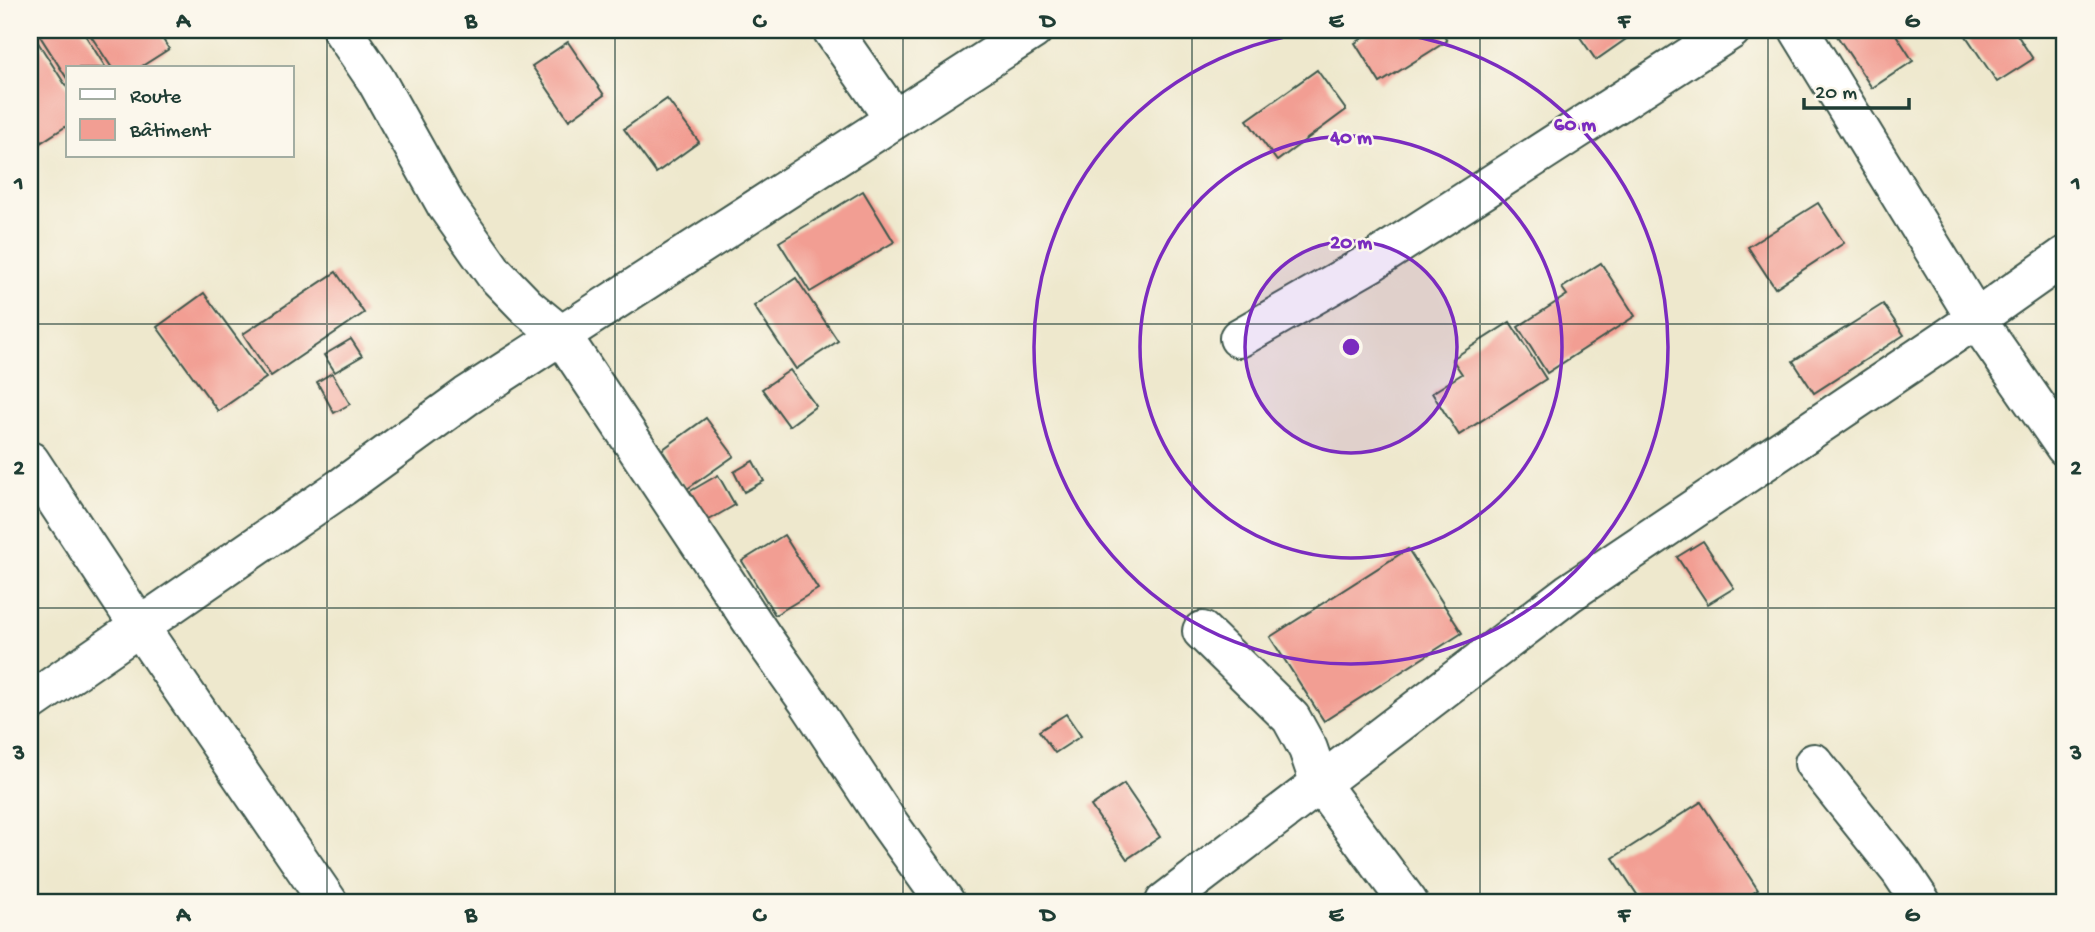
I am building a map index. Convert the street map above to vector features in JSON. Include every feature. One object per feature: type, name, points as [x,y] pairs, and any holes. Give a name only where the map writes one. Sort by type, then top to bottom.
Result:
[{"type":"street","points":[[342,30],[376,80],[446,205],[494,273],[527,307],[562,336],[763,638],[945,902]]},
{"type":"street","points":[[832,30],[894,119]]},
{"type":"street","points":[[30,702],[331,495],[467,396],[1033,30]]},
{"type":"street","points":[[1240,338],[1370,263],[1731,30]]},
{"type":"street","points":[[1798,30],[1976,319],[2065,447]]},
{"type":"street","points":[[1165,902],[1569,593],[2065,256]]},
{"type":"street","points":[[30,461],[328,902]]},
{"type":"street","points":[[1202,631],[1291,718],[1308,749],[1320,784],[1408,902]]},
{"type":"street","points":[[1814,763],[1901,872],[1921,902]]},
{"type":"building","points":[[30,30],[66,86],[66,126],[37,145],[30,134]]},
{"type":"building","points":[[43,30],[82,30],[105,66],[66,66],[66,77],[38,33]]},
{"type":"building","points":[[87,30],[157,30],[169,49],[142,66],[111,66]]},
{"type":"building","points":[[1376,30],[1440,30],[1447,41],[1380,83],[1355,43]]},
{"type":"building","points":[[1575,30],[1639,30],[1596,60]]},
{"type":"building","points":[[1833,30],[1893,30],[1913,61],[1872,88]]},
{"type":"building","points":[[1969,30],[2014,30],[2033,59],[1997,82],[1964,33]]},
{"type":"building","points":[[568,42],[604,95],[569,120],[532,66]]},
{"type":"building","points":[[1317,70],[1346,110],[1277,161],[1247,120]]},
{"type":"building","points":[[667,99],[699,142],[656,173],[624,129]]},
{"type":"building","points":[[863,191],[894,242],[810,292],[779,242]]},
{"type":"building","points":[[1818,203],[1844,243],[1775,288],[1748,247]]},
{"type":"building","points":[[1601,263],[1635,316],[1547,373],[1518,327],[1567,295],[1562,288]]},
{"type":"building","points":[[336,272],[364,313],[271,376],[243,334]]},
{"type":"building","points":[[796,278],[838,341],[796,369],[754,306]]},
{"type":"building","points":[[204,293],[266,378],[218,411],[157,327]]},
{"type":"building","points":[[1883,304],[1904,335],[1814,393],[1793,361]]},
{"type":"building","points":[[1510,322],[1546,379],[1459,435],[1432,393],[1462,374],[1452,359]]},
{"type":"building","points":[[351,339],[362,356],[335,372],[324,355]]},
{"type":"building","points":[[790,370],[816,406],[789,426],[762,389]]},
{"type":"building","points":[[332,373],[350,404],[334,413],[317,382]]},
{"type":"building","points":[[706,418],[734,456],[687,489],[659,452]]},
{"type":"building","points":[[753,461],[764,481],[744,492],[734,472]]},
{"type":"building","points":[[718,475],[735,505],[704,523],[687,493]]},
{"type":"building","points":[[784,535],[818,589],[775,615],[742,561]]},
{"type":"building","points":[[1703,541],[1734,588],[1708,604],[1677,557]]},
{"type":"building","points":[[1408,549],[1462,633],[1324,721],[1270,637]]},
{"type":"building","points":[[1066,714],[1081,736],[1055,753],[1039,731]]},
{"type":"building","points":[[1124,784],[1160,837],[1127,859],[1091,806]]},
{"type":"building","points":[[1701,802],[1758,890],[1738,902],[1642,902],[1613,858]]}]
